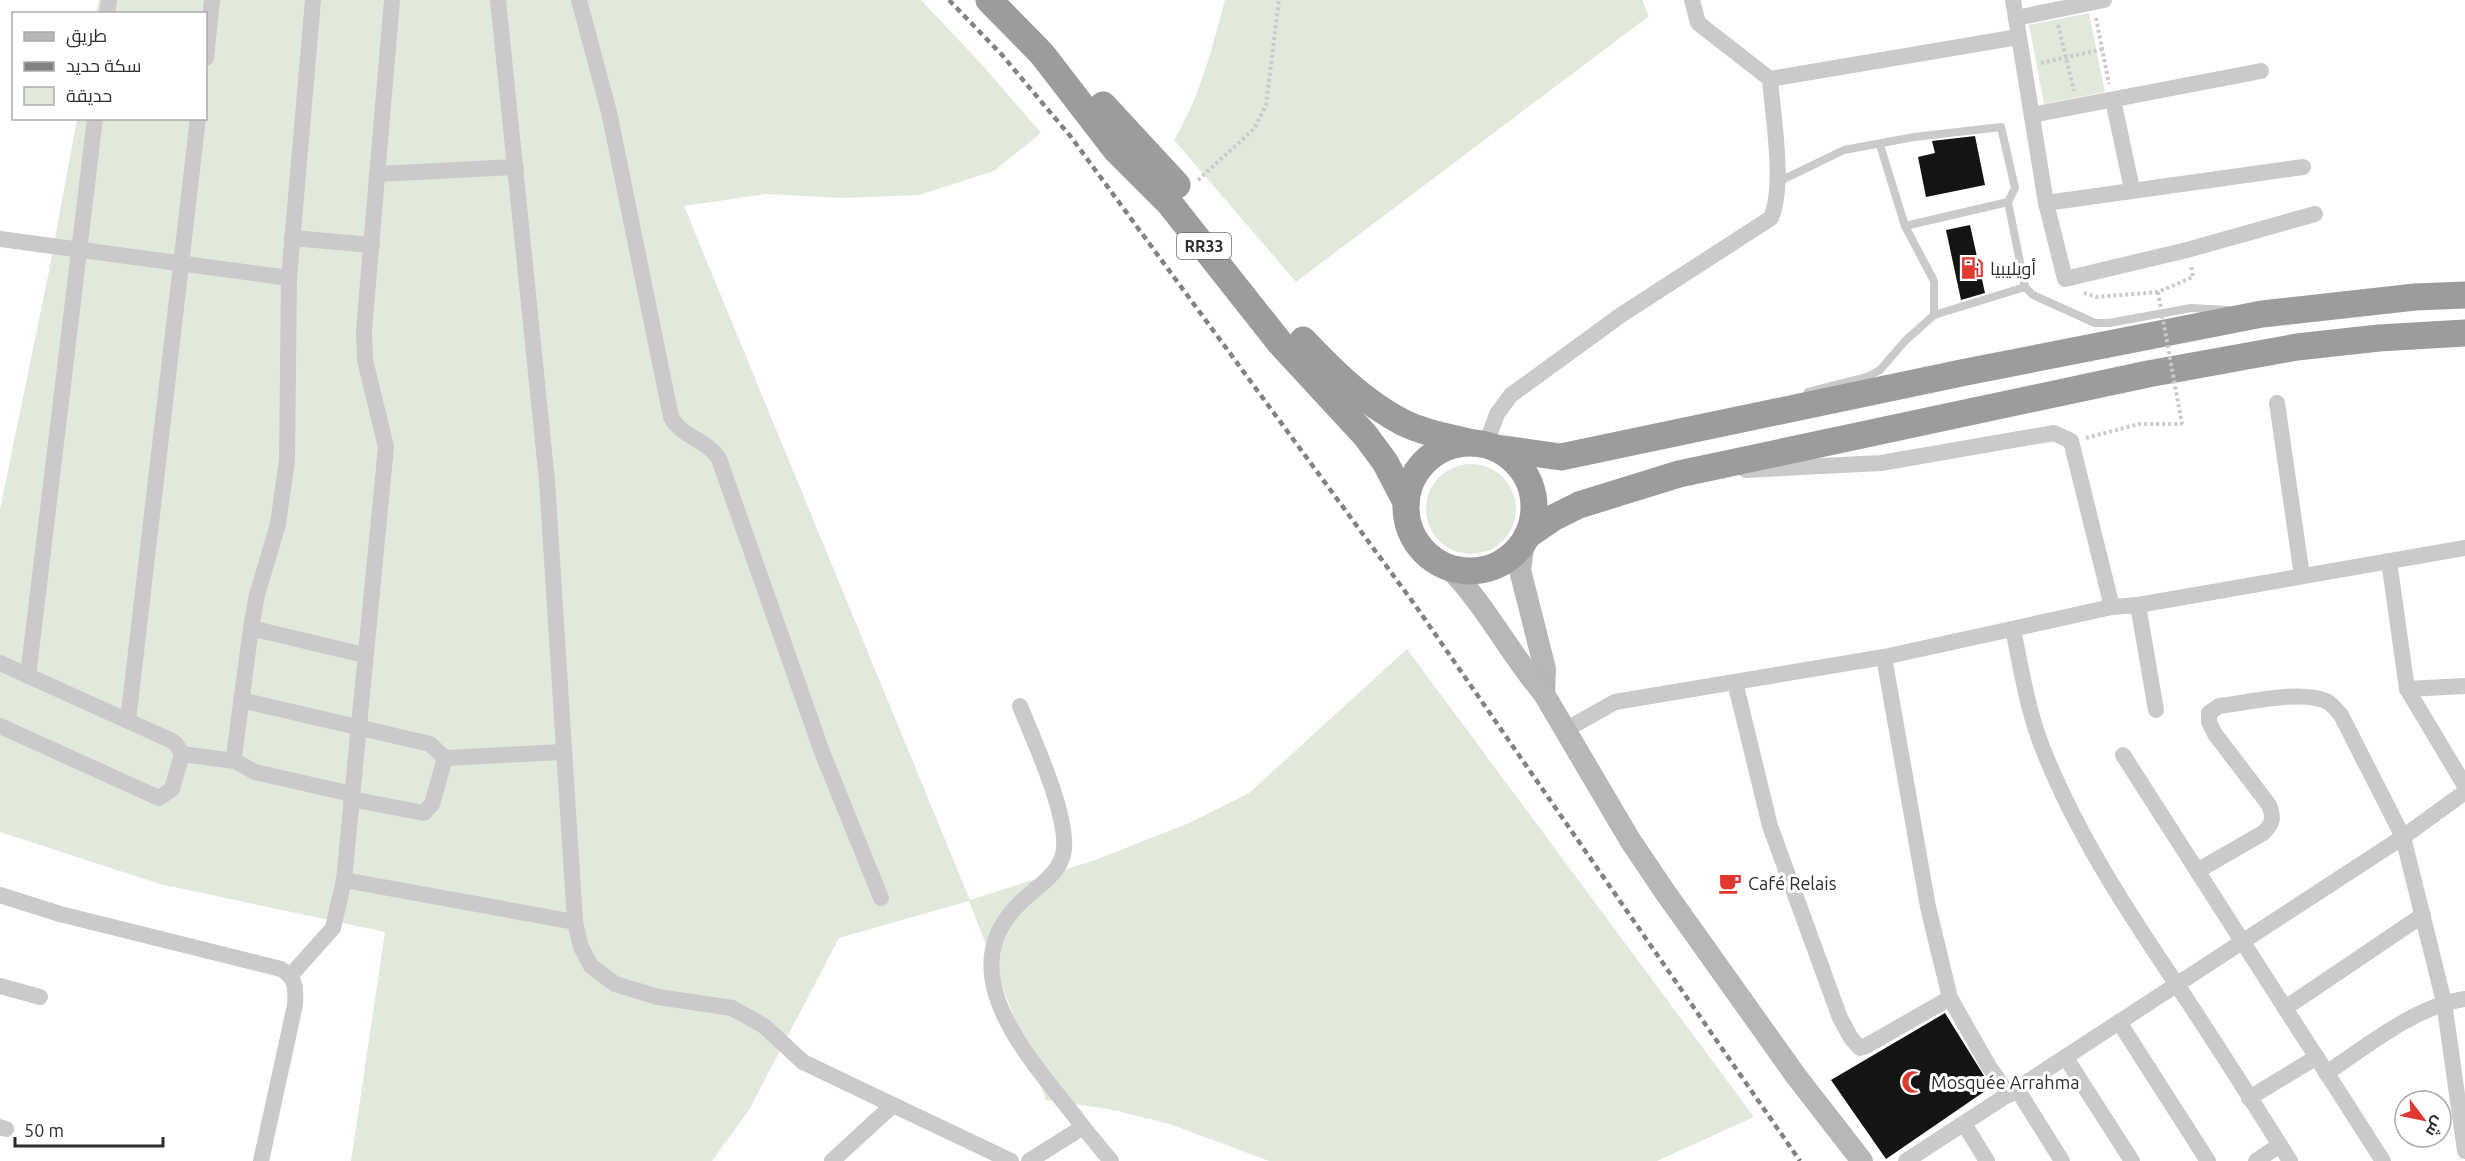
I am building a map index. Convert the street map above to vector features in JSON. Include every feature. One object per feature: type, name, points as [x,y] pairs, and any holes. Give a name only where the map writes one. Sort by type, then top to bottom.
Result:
[{"type":"highway","name":"RR33","points":[[989,0],[1042,54],[1116,150],[1170,204],[1280,343],[1365,435],[1385,462],[1406,502],[1407,516],[1417,542],[1425,552],[1448,567],[1466,571],[1484,570],[1500,564],[1526,539],[1533,522],[1533,492],[1520,466],[1485,445],[1425,431],[1403,423],[1374,405],[1326,364],[1295,332],[1185,194],[1009,0]]},
{"type":"highway","points":[[1406,502],[1411,483],[1421,466],[1436,453],[1454,445],[1485,445],[1561,457],[1966,372],[2262,314],[2393,299],[2465,295]]},
{"type":"highway","points":[[1526,539],[1553,518],[1579,505],[1679,474],[2148,374],[2274,351],[2379,338],[2465,333]]},
{"type":"main road","name":"RR33","points":[[1526,539],[1520,570],[1545,669],[1544,694]]},
{"type":"main road","name":"RR33","points":[[1448,567],[1479,600],[1527,674],[1544,694],[1567,729],[1630,840],[1665,892],[1796,1076],[1862,1161]]},
{"type":"street","points":[[207,48],[212,0]]},
{"type":"street","points":[[235,761],[251,628],[257,595],[278,524],[287,460],[289,278],[313,0]]},
{"type":"street","points":[[291,975],[333,928],[344,880],[386,447],[365,360],[364,330],[392,0]]},
{"type":"street","points":[[498,0],[547,481],[562,752],[575,922],[581,947],[591,966],[615,984],[658,997],[732,1008],[764,1026],[803,1062],[1011,1161]]},
{"type":"street","points":[[579,0],[609,112],[670,417],[682,431],[713,449],[719,459],[822,752],[881,898]]},
{"type":"street","points":[[1692,0],[1698,24],[1770,79],[2018,37]]},
{"type":"street","points":[[2013,0],[2046,203],[2065,279],[2187,250],[2315,214]]},
{"type":"street","points":[[2016,18],[2098,1]]},
{"type":"street","points":[[2032,115],[2261,72]]},
{"type":"street","points":[[1485,445],[1497,414],[1510,394],[1621,315],[1771,218],[1777,205],[1778,182],[1770,79]]},
{"type":"street","points":[[2112,100],[2132,189]]},
{"type":"street","points":[[27,676],[95,120]]},
{"type":"street","points":[[128,722],[198,120]]},
{"type":"street","points":[[377,174],[516,167]]},
{"type":"street","points":[[2046,203],[2132,189],[2302,168]]},
{"type":"street","points":[[292,238],[372,244]]},
{"type":"street","points":[[0,239],[289,278]]},
{"type":"street","points":[[2277,403],[2302,576]]},
{"type":"street","points":[[1679,474],[1881,463],[2054,433],[2071,441],[2112,608]]},
{"type":"street","points":[[1567,729],[1616,702],[1884,657],[2112,608],[2465,548]]},
{"type":"street","points":[[2389,561],[2407,689],[2465,786]]},
{"type":"street","points":[[2139,605],[2156,710]]},
{"type":"street","points":[[251,628],[364,656]]},
{"type":"street","points":[[2013,629],[2028,702],[2041,744],[2064,795],[2107,876],[2290,1161]]},
{"type":"street","points":[[1884,657],[1928,907],[1950,998],[1988,1065],[2013,1092],[2062,1161]]},
{"type":"street","points":[[0,663],[176,744],[182,754],[172,789],[159,798],[0,726]]},
{"type":"street","points":[[1735,682],[1770,826],[1814,951],[1840,1017],[1851,1038],[1860,1048],[1866,1046],[1950,998]]},
{"type":"street","points":[[2407,689],[2465,686]]},
{"type":"street","points":[[2197,871],[2263,833],[2271,826],[2273,816],[2269,805],[2215,734],[2209,722],[2209,713],[2219,706],[2297,697],[2313,697],[2330,703],[2341,715],[2403,837],[2444,1002],[2465,1151]]},
{"type":"street","points":[[241,700],[430,744],[446,758],[562,752]]},
{"type":"street","points":[[1020,706],[1059,814],[1064,850],[1059,864],[1004,919],[1000,927],[990,968],[994,994],[1005,1022],[1111,1161]]},
{"type":"street","points":[[182,754],[235,761],[255,772],[427,812],[432,804],[446,758]]},
{"type":"street","points":[[2123,755],[2383,1161]]},
{"type":"street","points":[[1906,1161],[2403,837],[2465,792]]},
{"type":"street","points":[[344,880],[575,922]]},
{"type":"street","points":[[0,895],[60,914],[281,969],[291,975],[296,987],[296,1005],[261,1161]]},
{"type":"street","points":[[2285,1008],[2422,915]]},
{"type":"street","points":[[0,986],[40,997]]},
{"type":"street","points":[[2326,1073],[2406,1022],[2444,1002],[2465,999]]},
{"type":"street","points":[[2119,1022],[2208,1161]]},
{"type":"street","points":[[2249,1098],[2317,1057]]},
{"type":"street","points":[[2067,1058],[2132,1161]]},
{"type":"street","points":[[832,1161],[893,1105]]},
{"type":"street","points":[[1964,1124],[1987,1161]]},
{"type":"street","points":[[1029,1161],[1083,1127]]},
{"type":"street","points":[[2256,1161],[2280,1145]]},
{"type":"lane","points":[[1778,182],[1844,150],[1914,137],[2001,127],[2015,188],[2008,202],[2025,287],[2032,295],[2095,323],[2109,323],[2191,308],[2262,314]]},
{"type":"lane","points":[[1880,145],[1905,226],[1934,281],[1934,315]]},
{"type":"lane","points":[[1905,226],[2008,202]]},
{"type":"lane","points":[[1748,419],[1791,398],[1867,377],[1880,370],[1905,341],[1934,315],[2025,287]]},
{"type":"path","points":[[1185,194],[1254,129],[1266,105],[1279,0]]},
{"type":"path","points":[[2098,1],[2112,100]]},
{"type":"path","points":[[2055,10],[2078,105]]},
{"type":"path","points":[[2022,66],[2103,49]]},
{"type":"path","points":[[2096,297],[2158,292],[2193,277],[2191,266]]},
{"type":"path","points":[[2071,441],[2139,424],[2182,424],[2158,292]]},
{"type":"green space","points":[[99,0],[921,0],[985,68],[1041,133],[994,171],[919,195],[843,198],[765,194],[684,206],[970,900],[1095,860],[1189,823],[1249,793],[1407,649],[1754,1117],[1657,1161],[1269,1161],[1170,1124],[1109,1109],[1046,1100],[969,901],[839,938],[749,1110],[712,1161],[351,1161],[385,932],[160,884],[0,832],[0,509],[48,276],[77,120],[207,120],[207,12],[96,12]]},
{"type":"green space","points":[[1225,0],[1642,0],[1649,16],[1296,282],[1174,140],[1198,89]]},
{"type":"green space","points":[[2089,13],[2105,92],[2044,104],[2029,25]]},
{"type":"green space","points":[[1471,464],[1488,467],[1503,477],[1513,492],[1516,509],[1513,526],[1503,541],[1488,551],[1471,554],[1454,551],[1439,541],[1429,526],[1426,509],[1429,492],[1439,477],[1454,467]]},
{"type":"building","points":[[1975,136],[1985,185],[1926,197],[1918,157],[1935,153],[1932,141]]},
{"type":"building","points":[[1970,225],[1985,293],[1961,300],[1946,230]]},
{"type":"building","name":"Mosquée Arrahma","points":[[1945,1013],[1991,1087],[1886,1159],[1831,1080]]},
{"type":"railway","points":[[949,0],[1002,55],[1071,137],[1415,605],[1800,1161]]},
{"type":"place","name":"أويليبيا","points":[[1972,268]]},
{"type":"place","name":"Café Relais","points":[[1730,883]]},
{"type":"place","name":"Mosquée Arrahma","points":[[1913,1082]]}]
